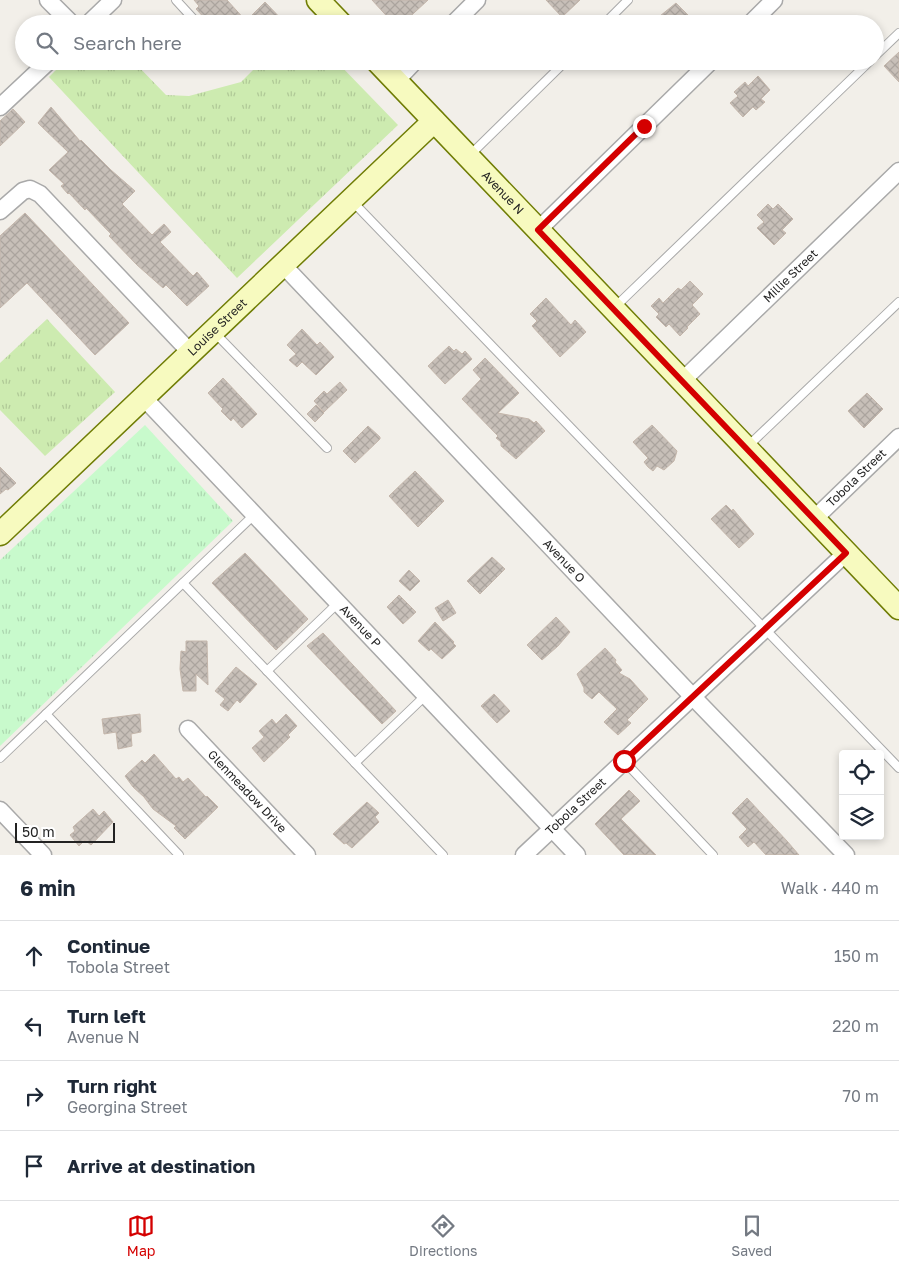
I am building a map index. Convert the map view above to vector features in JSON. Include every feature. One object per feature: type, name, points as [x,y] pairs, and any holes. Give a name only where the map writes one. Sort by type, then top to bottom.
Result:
[{"type":"street","points":[[48,0],[63,15]]},
{"type":"street","points":[[97,15],[113,0]]},
{"type":"street","points":[[318,0],[332,15]]},
{"type":"street","points":[[462,15],[477,0]]},
{"type":"street","points":[[759,15],[774,0]]},
{"type":"street","points":[[0,107],[39,70]]},
{"type":"street","name":"Avenue N","points":[[386,70],[846,553],[894,599]]},
{"type":"street","points":[[396,81],[406,70]]},
{"type":"street","points":[[538,230],[702,70]]},
{"type":"street","name":"Louise Street","points":[[0,534],[434,121]]},
{"type":"street","name":"Millie Street","points":[[682,381],[899,171]]},
{"type":"street","points":[[0,210],[23,191],[30,189],[40,194],[190,352]]},
{"type":"street","name":"Avenue O","points":[[282,265],[846,855]]},
{"type":"street","name":"Avenue P","points":[[143,397],[577,855]]},
{"type":"street","name":"Tobola Street","points":[[814,518],[899,436]]},
{"type":"street","name":"Tobola Street","points":[[524,855],[846,553]]},
{"type":"street","name":"Glenmeadow Drive","points":[[188,729],[307,855]]},
{"type":"street","points":[[0,810],[43,855]]},
{"type":"lane","points":[[176,0],[190,15]]},
{"type":"lane","points":[[613,15],[628,0]]},
{"type":"lane","points":[[884,47],[899,33]]},
{"type":"lane","points":[[468,157],[557,70]]},
{"type":"lane","points":[[614,309],[861,70]]},
{"type":"lane","points":[[350,200],[899,768]]},
{"type":"lane","points":[[746,448],[899,302]]},
{"type":"lane","points":[[213,330],[327,448]]},
{"type":"lane","points":[[0,758],[254,515]]},
{"type":"lane","points":[[182,583],[443,855]]},
{"type":"lane","points":[[267,671],[338,603]]},
{"type":"lane","points":[[355,763],[426,695]]},
{"type":"lane","points":[[46,714],[179,855]]},
{"type":"lane","points":[[624,761],[713,855]]},
{"type":"green space","points":[[56,70],[142,70],[166,95],[189,96],[241,82],[253,70],[345,70],[398,125],[237,278],[49,77]]},
{"type":"green space","points":[[47,319],[115,392],[45,456],[0,410],[0,363]]},
{"type":"green space","points":[[145,425],[233,521],[0,746],[0,560]]},
{"type":"building","points":[[194,0],[227,0],[241,15],[202,15],[196,9],[199,6]]},
{"type":"building","points":[[372,0],[428,0],[412,15],[386,15]]},
{"type":"building","points":[[546,0],[580,0],[564,15],[560,15]]},
{"type":"building","points":[[265,2],[277,15],[252,15]]},
{"type":"building","points":[[676,3],[688,15],[661,15]]},
{"type":"building","points":[[899,52],[899,82],[884,66]]},
{"type":"building","points":[[758,76],[770,90],[761,99],[765,102],[756,110],[753,107],[743,117],[730,103],[738,96],[734,92],[745,82],[748,86]]},
{"type":"building","points":[[51,107],[80,141],[135,191],[122,204],[152,235],[164,224],[171,232],[160,242],[193,276],[197,272],[209,286],[187,306],[166,285],[163,288],[137,265],[109,236],[111,234],[86,208],[85,210],[68,194],[61,186],[64,184],[49,170],[68,152],[38,123]]},
{"type":"building","points":[[13,109],[25,122],[0,146],[0,121]]},
{"type":"building","points":[[768,204],[773,209],[778,204],[793,219],[782,230],[786,233],[774,245],[757,228],[764,222],[757,215]]},
{"type":"building","points":[[25,213],[129,323],[95,355],[27,283],[0,308],[0,236]]},
{"type":"building","points":[[690,281],[703,294],[692,305],[700,314],[680,336],[669,324],[666,327],[656,317],[659,314],[651,306],[659,298],[663,303],[678,288],[681,290]]},
{"type":"building","points":[[546,298],[571,325],[575,320],[586,332],[560,357],[532,326],[537,321],[530,314]]},
{"type":"building","points":[[302,329],[317,345],[320,342],[334,357],[316,375],[302,362],[297,367],[289,360],[296,354],[287,345]]},
{"type":"building","points":[[449,346],[454,351],[456,349],[462,354],[465,351],[472,359],[445,384],[428,366]]},
{"type":"building","points":[[485,358],[519,393],[498,413],[529,419],[534,423],[536,421],[545,431],[516,459],[501,446],[501,442],[496,438],[498,436],[462,399],[481,379],[473,370]]},
{"type":"building","points":[[223,378],[257,414],[242,428],[233,418],[231,421],[221,411],[223,409],[208,393]]},
{"type":"building","points":[[340,382],[347,390],[324,412],[314,401],[324,391],[327,394]]},
{"type":"building","points":[[867,393],[883,409],[864,428],[848,411]]},
{"type":"building","points":[[316,405],[324,413],[315,422],[307,414]]},
{"type":"building","points":[[652,425],[677,451],[674,461],[664,470],[657,466],[653,471],[648,467],[644,462],[648,458],[633,442]]},
{"type":"building","points":[[368,426],[380,439],[355,463],[343,451]]},
{"type":"building","points":[[0,467],[16,483],[0,494]]},
{"type":"building","points":[[415,471],[444,501],[418,527],[389,496]]},
{"type":"building","points":[[726,505],[732,511],[733,509],[754,534],[739,548],[711,519]]},
{"type":"building","points":[[245,553],[308,619],[276,650],[212,583]]},
{"type":"building","points":[[492,557],[505,569],[480,594],[467,581]]},
{"type":"building","points":[[409,570],[420,581],[410,591],[399,581]]},
{"type":"building","points":[[399,595],[416,612],[403,624],[387,607]]},
{"type":"building","points":[[448,600],[456,613],[443,621],[435,608]]},
{"type":"building","points":[[556,617],[570,632],[542,660],[527,645]]},
{"type":"building","points":[[435,622],[456,646],[442,659],[418,641]]},
{"type":"building","points":[[323,633],[396,711],[382,724],[307,646]]},
{"type":"building","points":[[186,641],[207,641],[208,685],[196,674],[196,691],[183,691],[180,669],[181,651],[186,652]]},
{"type":"building","points":[[605,648],[622,670],[619,673],[630,679],[648,699],[627,720],[631,723],[618,735],[604,722],[617,709],[599,692],[592,699],[584,692],[577,674]]},
{"type":"building","points":[[236,667],[257,684],[240,703],[237,700],[228,711],[220,705],[225,699],[215,691]]},
{"type":"building","points":[[494,694],[510,711],[497,723],[481,706]]},
{"type":"building","points":[[140,714],[141,732],[131,734],[132,746],[118,749],[116,732],[104,734],[102,719]]},
{"type":"building","points":[[286,714],[297,726],[288,735],[290,737],[264,762],[252,748],[264,737],[259,731],[272,719],[276,724]]},
{"type":"building","points":[[154,754],[176,779],[179,777],[183,782],[188,778],[218,807],[185,839],[174,828],[176,826],[153,809],[125,776],[142,760],[145,763]]},
{"type":"building","points":[[629,790],[640,801],[621,819],[656,855],[624,855],[595,824]]},
{"type":"building","points":[[747,798],[799,855],[766,855],[754,842],[748,847],[739,837],[747,829],[732,813]]},
{"type":"building","points":[[367,802],[379,813],[375,817],[379,822],[352,848],[346,843],[344,844],[333,834]]},
{"type":"building","points":[[93,809],[99,816],[104,811],[113,822],[91,845],[85,840],[79,846],[70,835],[75,831],[73,827]]},
{"type":"route","points":[[624,761],[846,553],[538,230],[644,126]]}]
